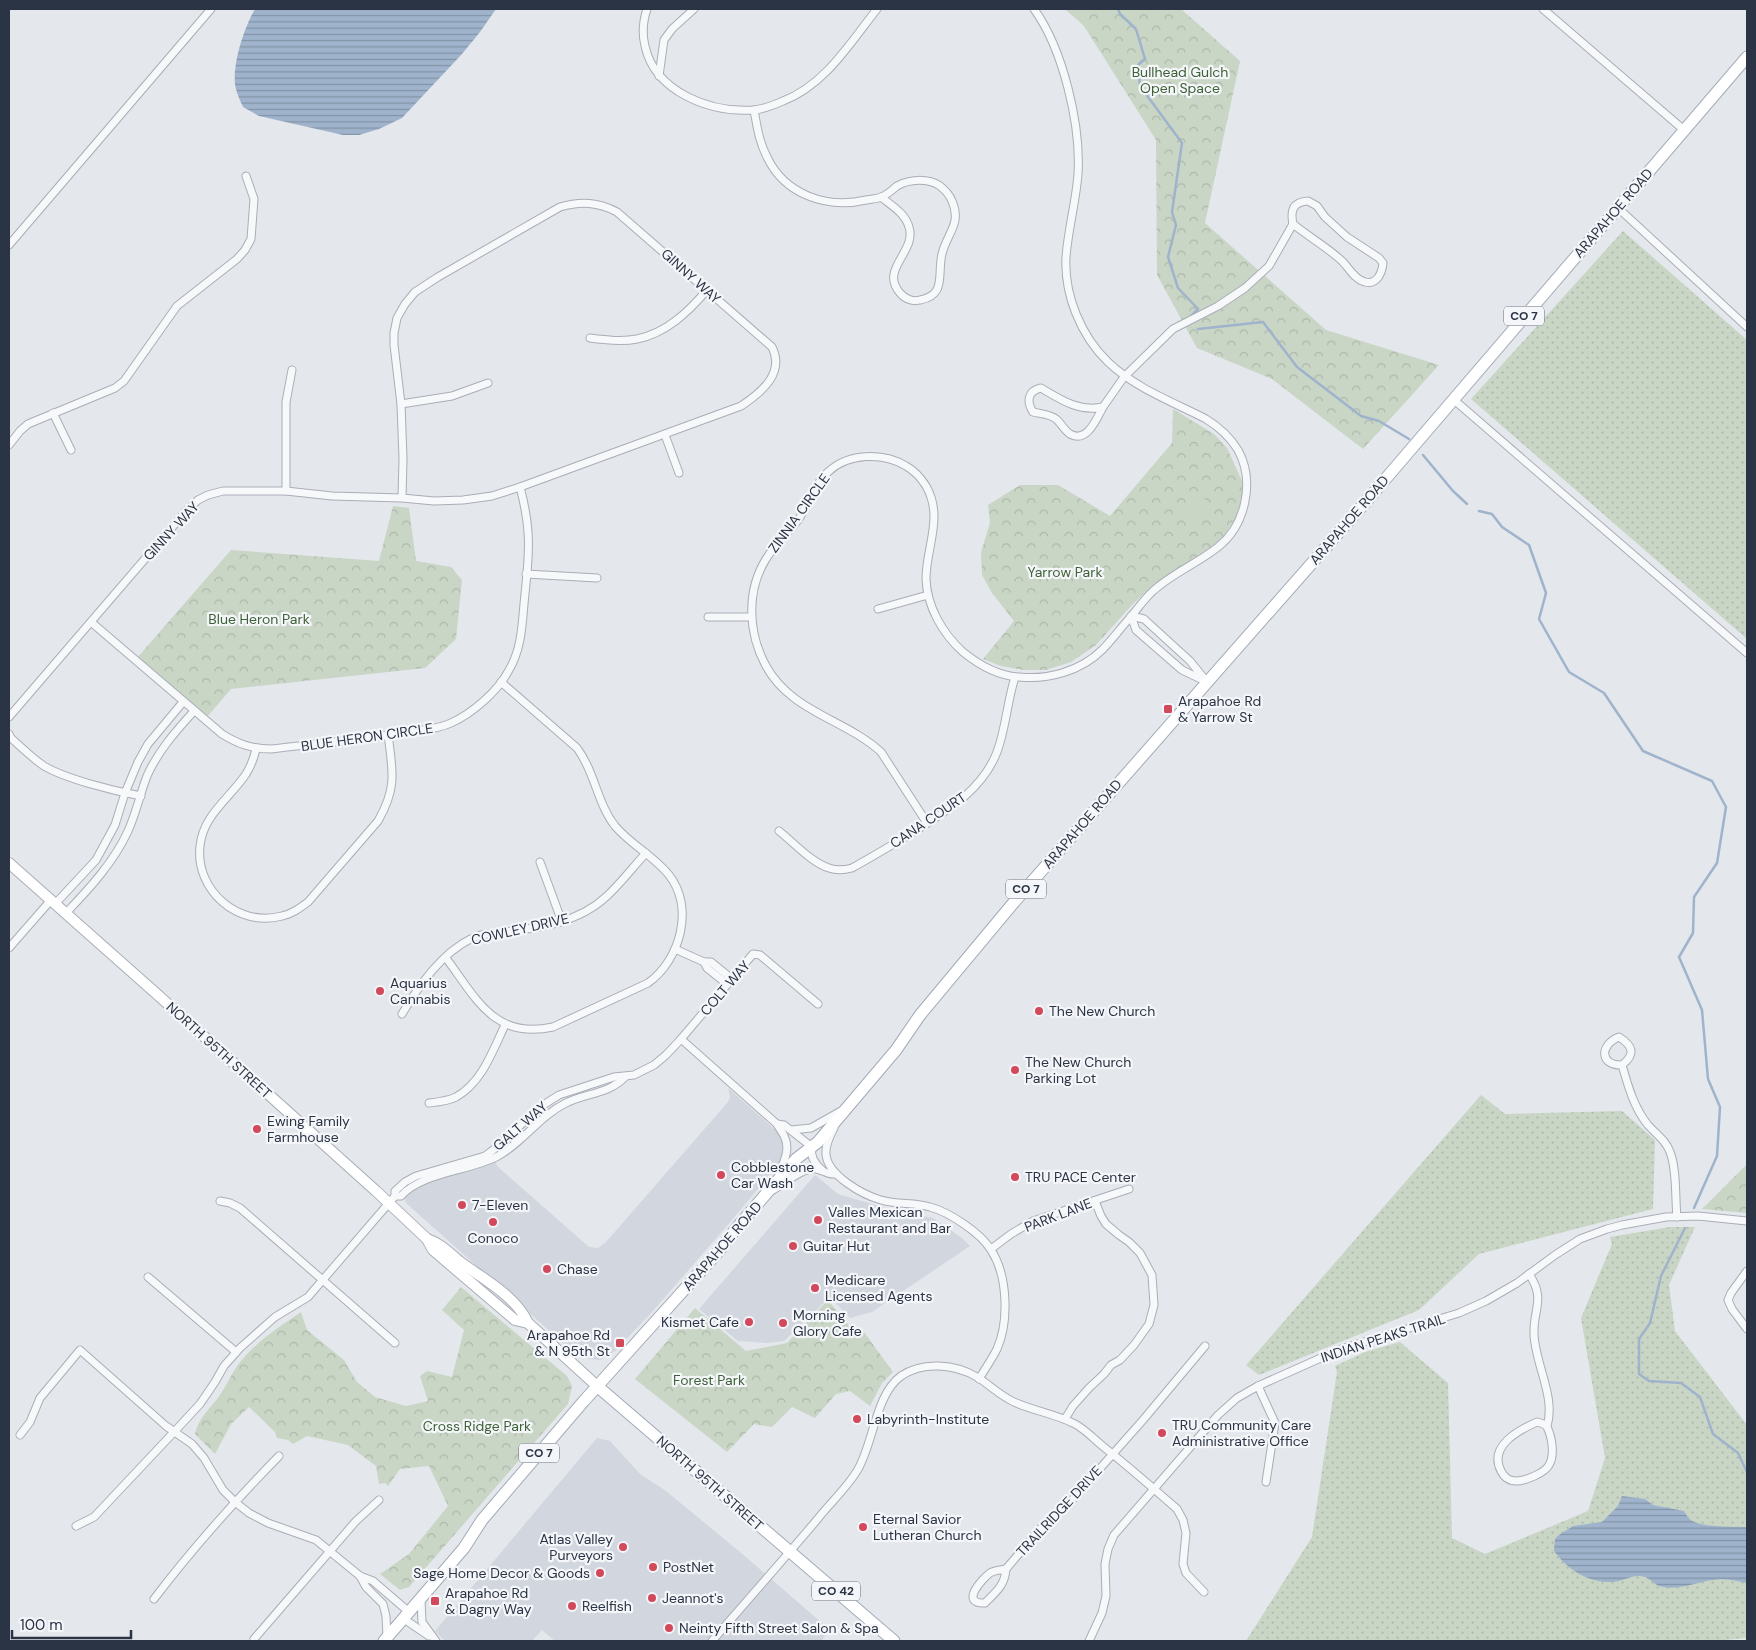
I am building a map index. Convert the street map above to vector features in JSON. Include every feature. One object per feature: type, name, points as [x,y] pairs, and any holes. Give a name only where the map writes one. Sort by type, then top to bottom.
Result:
[{"type":"main road","name":"ARAPAHOE ROAD","points":[[386,1639],[464,1548],[482,1520],[597,1386],[718,1252],[796,1159],[812,1147],[846,1108],[896,1050],[920,1014],[1015,901],[1370,496],[1747,57]]},
{"type":"main road","name":"NORTH 95TH STREET","points":[[9,863],[392,1200],[427,1239],[438,1243],[460,1262],[480,1274],[522,1311],[528,1323],[597,1386],[894,1641]]},
{"type":"street","points":[[9,244],[211,9]]},
{"type":"street","points":[[647,9],[642,35],[648,59],[660,76],[685,97],[722,108],[754,110],[783,102],[804,91],[825,74],[876,9]]},
{"type":"street","points":[[660,76],[664,40],[672,29],[694,9]]},
{"type":"street","name":"ZINNIA CIRCLE","points":[[927,823],[881,752],[871,743],[801,704],[786,693],[766,666],[757,645],[751,617],[756,579],[764,562],[775,546],[798,520],[828,472],[842,463],[859,457],[876,456],[889,458],[905,465],[921,479],[930,493],[934,505],[935,518],[927,561],[926,580],[934,614],[958,647],[970,658],[989,669],[1015,677],[1030,678],[1052,676],[1067,672],[1101,652],[1151,593],[1163,582],[1219,546],[1231,534],[1243,515],[1246,496],[1244,466],[1238,450],[1229,437],[1217,426],[1124,377],[1092,343],[1080,323],[1067,280],[1066,257],[1078,173],[1076,121],[1060,61],[1034,9]]},
{"type":"street","points":[[1543,9],[1684,130]]},
{"type":"street","points":[[754,110],[759,140],[768,159],[782,180],[805,196],[830,203],[853,203],[881,197],[899,185],[914,180],[929,181],[941,186],[950,198],[956,211],[955,225],[945,243],[941,257],[938,290],[928,299],[916,301],[904,297],[895,287],[893,277],[897,265],[906,251],[910,239],[910,227],[899,210],[881,197]]},
{"type":"street","points":[[9,444],[28,424],[115,388],[124,381],[177,306],[237,259],[245,250],[251,239],[254,199],[246,176]]},
{"type":"street","points":[[1103,407],[1086,409],[1072,405],[1041,388],[1036,389],[1030,394],[1028,399],[1029,406],[1033,412],[1049,415],[1070,434],[1080,435],[1087,433],[1124,377],[1172,329],[1218,306],[1245,288],[1269,266],[1293,224],[1291,214],[1295,206],[1301,202],[1308,201],[1317,206],[1325,217],[1347,237],[1379,258],[1383,263],[1382,272],[1372,282],[1364,282],[1357,278],[1331,251],[1293,224]]},
{"type":"street","name":"GINNY WAY","points":[[9,717],[186,510],[198,500],[208,495],[223,491],[286,491],[332,496],[402,498],[434,502],[492,496],[520,488],[741,406],[755,397],[775,373],[777,366],[776,356],[772,347],[617,212],[606,206],[591,202],[573,203],[560,207],[415,292],[397,318],[394,345],[401,404],[402,498]]},
{"type":"street","points":[[1617,208],[1747,327]]},
{"type":"street","points":[[590,338],[616,341],[638,339],[648,335],[688,313],[707,290]]},
{"type":"street","points":[[286,491],[286,402],[292,370]]},
{"type":"street","points":[[401,404],[452,396],[488,383]]},
{"type":"street","points":[[1453,398],[1747,653]]},
{"type":"street","points":[[53,413],[70,450]]},
{"type":"street","points":[[665,435],[680,473]]},
{"type":"street","name":"BLUE HERON CIRCLE","points":[[91,622],[183,702],[222,734],[238,744],[256,749],[271,749],[437,728],[464,717],[478,707],[501,682],[516,656],[521,636],[528,534],[526,512],[520,488]]},
{"type":"street","points":[[526,574],[597,578]]},
{"type":"street","points":[[878,609],[928,595]]},
{"type":"street","points":[[1131,616],[1144,619],[1190,661],[1207,682]]},
{"type":"street","points":[[1131,616],[1136,630],[1182,670],[1207,682]]},
{"type":"street","points":[[708,617],[751,617]]},
{"type":"street","name":"CANA COURT","points":[[779,831],[820,864],[830,869],[841,870],[852,868],[927,823],[959,802],[975,787],[988,768],[1001,740],[1015,677]]},
{"type":"street","points":[[446,958],[491,1016],[505,1025],[523,1030],[538,1030],[553,1027],[648,983],[668,963],[675,949],[681,923],[682,901],[677,887],[668,874],[622,833],[605,811],[583,756],[577,748],[501,682]]},
{"type":"street","points":[[9,948],[96,860],[115,825],[125,793],[138,762],[148,744],[183,702]]},
{"type":"street","points":[[66,913],[114,857],[129,830],[148,776],[159,753],[194,711]]},
{"type":"street","points":[[9,734],[10,738],[42,764],[57,773],[141,796]]},
{"type":"street","points":[[256,749],[246,774],[207,821],[199,848],[200,864],[203,876],[221,902],[235,911],[250,917],[281,917],[296,911],[308,902],[378,821],[387,806],[393,776],[388,735]]},
{"type":"street","name":"COWLEY DRIVE","points":[[402,1014],[415,992],[457,946],[471,938],[545,927],[562,922],[590,909],[607,896],[646,853]]},
{"type":"street","points":[[540,862],[562,922]]},
{"type":"street","points":[[675,949],[704,962],[707,968],[730,981]]},
{"type":"street","name":"COLT WAY","points":[[681,1038],[753,954],[757,953],[818,1004]]},
{"type":"street","points":[[429,1103],[454,1098],[474,1081],[487,1064],[505,1025]]},
{"type":"street","points":[[681,1038],[777,1124],[784,1136],[787,1149],[778,1175],[767,1194]]},
{"type":"street","name":"GALT WAY","points":[[392,1200],[395,1191],[416,1176],[484,1156],[497,1147],[540,1107],[559,1095],[614,1077],[634,1075],[654,1065],[681,1038]]},
{"type":"street","points":[[1622,1065],[1629,1090],[1636,1105],[1649,1126],[1664,1141],[1671,1154],[1677,1217]]},
{"type":"street","name":"GALT WAY","points":[[392,1200],[401,1196],[421,1181],[464,1169],[495,1157],[509,1149],[557,1107],[618,1085],[625,1077]]},
{"type":"street","points":[[791,1130],[811,1128],[846,1108]]},
{"type":"street","points":[[846,1108],[836,1125],[826,1151],[828,1162],[835,1174],[866,1195],[882,1201],[930,1207],[940,1211],[965,1225],[991,1249],[998,1265],[1004,1288],[1005,1310],[997,1349],[980,1379]]},
{"type":"street","points":[[777,1124],[784,1125],[812,1147],[813,1159],[822,1170]]},
{"type":"street","points":[[767,1194],[806,1169],[814,1168],[835,1174]]},
{"type":"street","name":"PARK LANE","points":[[991,1249],[1011,1234],[1033,1222],[1129,1190]]},
{"type":"street","points":[[76,1526],[94,1517],[200,1404],[224,1366],[257,1331],[304,1301],[392,1200]]},
{"type":"street","points":[[220,1201],[240,1208],[395,1343]]},
{"type":"street","points":[[1065,1419],[1088,1388],[1134,1345],[1149,1324],[1154,1305],[1152,1275],[1140,1253],[1106,1224],[1095,1201]]},
{"type":"street","name":"INDIAN PEAKS TRAIL","points":[[1092,1640],[1106,1596],[1105,1564],[1108,1549],[1114,1535],[1218,1415],[1237,1398],[1258,1386],[1341,1349],[1462,1312],[1486,1301],[1580,1239],[1622,1224],[1649,1219],[1677,1217],[1706,1217],[1747,1222]]},
{"type":"street","points":[[1747,1271],[1731,1292],[1728,1300],[1732,1309],[1747,1329]]},
{"type":"street","points":[[1529,1274],[1537,1288],[1539,1298],[1534,1334],[1536,1355],[1545,1387],[1549,1414],[1547,1426],[1553,1455],[1550,1464],[1545,1469],[1522,1481],[1514,1481],[1505,1477],[1499,1467],[1498,1456],[1501,1447],[1522,1429],[1537,1422],[1547,1426]]},
{"type":"street","points":[[148,1277],[236,1352]]},
{"type":"street","name":"TRAILRIDGE DRIVE","points":[[1006,1569],[1038,1530],[1072,1500],[1205,1346]]},
{"type":"street","points":[[20,1435],[30,1422],[40,1398],[80,1350],[174,1432],[192,1444],[204,1458],[223,1490],[235,1502],[268,1524],[316,1540],[360,1576],[373,1581],[406,1615],[436,1641]]},
{"type":"street","points":[[712,1641],[790,1552],[855,1473],[866,1452],[885,1395],[893,1383],[912,1371],[928,1367],[945,1366],[961,1369],[980,1379],[996,1393],[1076,1425],[1113,1454],[1176,1509],[1183,1520],[1186,1533],[1183,1564],[1188,1577],[1204,1592]]},
{"type":"street","points":[[1258,1386],[1275,1423],[1266,1482]]},
{"type":"street","points":[[154,1599],[179,1566],[250,1485],[279,1456]]},
{"type":"street","points":[[254,1639],[356,1521],[379,1500]]},
{"type":"street","points":[[1006,1569],[1003,1584],[985,1603],[981,1604],[973,1597],[976,1587],[992,1571],[1006,1569]]},
{"type":"street","points":[[360,1576],[366,1587],[383,1604],[386,1616],[386,1639]]},
{"type":"street","points":[[420,1599],[422,1622],[436,1641]]},
{"type":"shaded area","points":[[728,1088],[780,1134],[784,1141],[783,1156],[778,1165],[720,1234],[651,1313],[615,1351],[600,1360],[589,1359],[579,1355],[564,1344],[406,1203],[406,1194],[415,1186],[495,1160],[497,1166],[589,1247],[598,1248],[606,1242],[728,1102],[730,1097]]},
{"type":"shaded area","points":[[815,1175],[838,1194],[892,1210],[933,1218],[962,1238],[970,1246],[872,1312],[850,1318],[830,1297],[784,1341],[767,1343],[738,1341],[699,1309]]},
{"type":"shaded area","points":[[597,1438],[610,1441],[640,1474],[666,1491],[830,1630],[821,1641],[555,1641],[542,1630],[532,1641],[445,1641],[435,1631]]},
{"type":"green space","name":"Bullhead Gulch Open Space","points":[[1065,9],[1181,9],[1240,61],[1205,223],[1326,330],[1439,365],[1363,449],[1272,379],[1197,348],[1157,275],[1156,140],[1084,26]]},
{"type":"green space","points":[[1623,231],[1747,340],[1747,639],[1471,399]]},
{"type":"green space","name":"Yarrow Park","points":[[1173,409],[1214,434],[1227,448],[1242,481],[1242,497],[1237,515],[1226,533],[1214,545],[1154,584],[1131,606],[1096,645],[1071,662],[1046,670],[1024,670],[1001,666],[983,659],[1014,621],[992,593],[982,575],[981,552],[990,523],[988,505],[1020,485],[1058,485],[1110,516],[1172,443]]},
{"type":"green space","points":[[1200,495],[1215,508],[1200,524],[1186,512]]},
{"type":"green space","name":"Blue Heron Park","points":[[393,506],[409,508],[416,561],[451,567],[462,580],[456,639],[425,668],[231,689],[207,717],[137,658],[231,550],[379,561]]},
{"type":"green space","points":[[1481,1095],[1505,1114],[1622,1111],[1655,1140],[1653,1209],[1479,1254],[1419,1310],[1259,1375],[1246,1365]]},
{"type":"green space","points":[[1747,1164],[1747,1213],[1702,1209]]},
{"type":"green space","points":[[1670,1227],[1695,1227],[1669,1285],[1675,1331],[1747,1425],[1747,1638],[1713,1641],[1246,1641],[1312,1537],[1337,1372],[1335,1366],[1365,1352],[1400,1342],[1448,1383],[1452,1538],[1485,1554],[1588,1511],[1605,1458],[1581,1318],[1612,1244],[1610,1237]]},
{"type":"green space","name":"Cross Ridge Park","points":[[461,1287],[567,1376],[572,1386],[568,1404],[409,1587],[400,1590],[380,1574],[409,1554],[448,1506],[429,1466],[400,1469],[388,1486],[385,1483],[379,1484],[376,1466],[348,1445],[307,1436],[293,1444],[288,1440],[277,1438],[275,1432],[249,1407],[231,1424],[215,1454],[195,1434],[202,1418],[245,1357],[267,1336],[301,1312],[307,1330],[344,1360],[357,1382],[375,1397],[406,1406],[428,1401],[420,1376],[427,1371],[452,1377],[464,1330],[442,1310]]},
{"type":"green space","name":"Forest Park","points":[[828,1300],[857,1336],[864,1332],[893,1372],[882,1383],[870,1406],[850,1391],[836,1394],[815,1418],[792,1407],[772,1427],[754,1424],[727,1452],[635,1379],[695,1308],[746,1351],[787,1343]]},
{"type":"water","points":[[255,9],[496,9],[462,54],[402,118],[379,129],[359,135],[343,135],[259,116],[243,107],[236,87],[236,66],[243,35]]},
{"type":"water","points":[[1622,1496],[1645,1499],[1653,1505],[1684,1511],[1690,1519],[1699,1524],[1747,1527],[1747,1583],[1717,1579],[1670,1588],[1657,1585],[1643,1576],[1604,1582],[1579,1574],[1554,1551],[1555,1539],[1573,1526],[1602,1522],[1618,1506]]},
{"type":"waterway","points":[[1118,9],[1120,14],[1136,29],[1145,59],[1138,65],[1140,86],[1182,143],[1172,212],[1176,225],[1168,257],[1178,288],[1198,309],[1191,316]]},
{"type":"waterway","points":[[1198,329],[1263,322],[1297,367],[1361,416],[1379,421],[1409,439]]},
{"type":"waterway","points":[[1423,455],[1453,491],[1467,504]]},
{"type":"waterway","points":[[1479,511],[1492,514],[1502,527],[1529,545],[1546,593],[1539,619],[1569,672],[1604,693],[1643,751],[1712,781],[1726,807],[1717,863],[1694,897],[1693,933],[1679,957],[1702,1010],[1708,1079],[1720,1107],[1717,1156],[1694,1208]]},
{"type":"waterway","points":[[1685,1228],[1661,1276],[1650,1323],[1639,1339],[1639,1374],[1649,1381],[1681,1383],[1700,1397],[1713,1434],[1738,1453],[1747,1472]]},
{"type":"place","name":"Arapahoe Rd & Yarrow St","points":[[1168,709]]},
{"type":"place","name":"Aquarius Cannabis","points":[[380,991]]},
{"type":"place","name":"The New Church","points":[[1039,1011]]},
{"type":"place","name":"The New Church Parking Lot","points":[[1015,1070]]},
{"type":"place","name":"Ewing Family Farmhouse","points":[[257,1129]]},
{"type":"place","name":"Cobblestone Car Wash","points":[[721,1175]]},
{"type":"place","name":"TRU PACE Center","points":[[1015,1177]]},
{"type":"place","name":"7-Eleven","points":[[462,1205]]},
{"type":"place","name":"Valles Mexican Restaurant and Bar","points":[[818,1220]]},
{"type":"place","name":"Conoco","points":[[493,1222]]},
{"type":"place","name":"Guitar Hut","points":[[793,1246]]},
{"type":"place","name":"Chase","points":[[547,1269]]},
{"type":"place","name":"Medicare Licensed Agents","points":[[815,1288]]},
{"type":"place","name":"Kismet Cafe","points":[[749,1322]]},
{"type":"place","name":"Morning Glory Cafe","points":[[783,1323]]},
{"type":"place","name":"Arapahoe Rd & N 95th St","points":[[620,1343]]},
{"type":"place","name":"Labyrinth-Institute","points":[[857,1419]]},
{"type":"place","name":"TRU Community Care Administrative Office","points":[[1162,1433]]},
{"type":"place","name":"Eternal Savior Lutheran Church","points":[[863,1527]]},
{"type":"place","name":"Atlas Valley Purveyors","points":[[623,1547]]},
{"type":"place","name":"PostNet","points":[[653,1567]]},
{"type":"place","name":"Sage Home Decor & Goods","points":[[600,1573]]},
{"type":"place","name":"Jeannot's","points":[[652,1598]]},
{"type":"place","name":"Arapahoe Rd & Dagny Way","points":[[435,1601]]},
{"type":"place","name":"Reelfish","points":[[572,1606]]},
{"type":"place","name":"Neinty Fifth Street Salon & Spa","points":[[669,1628]]}]
